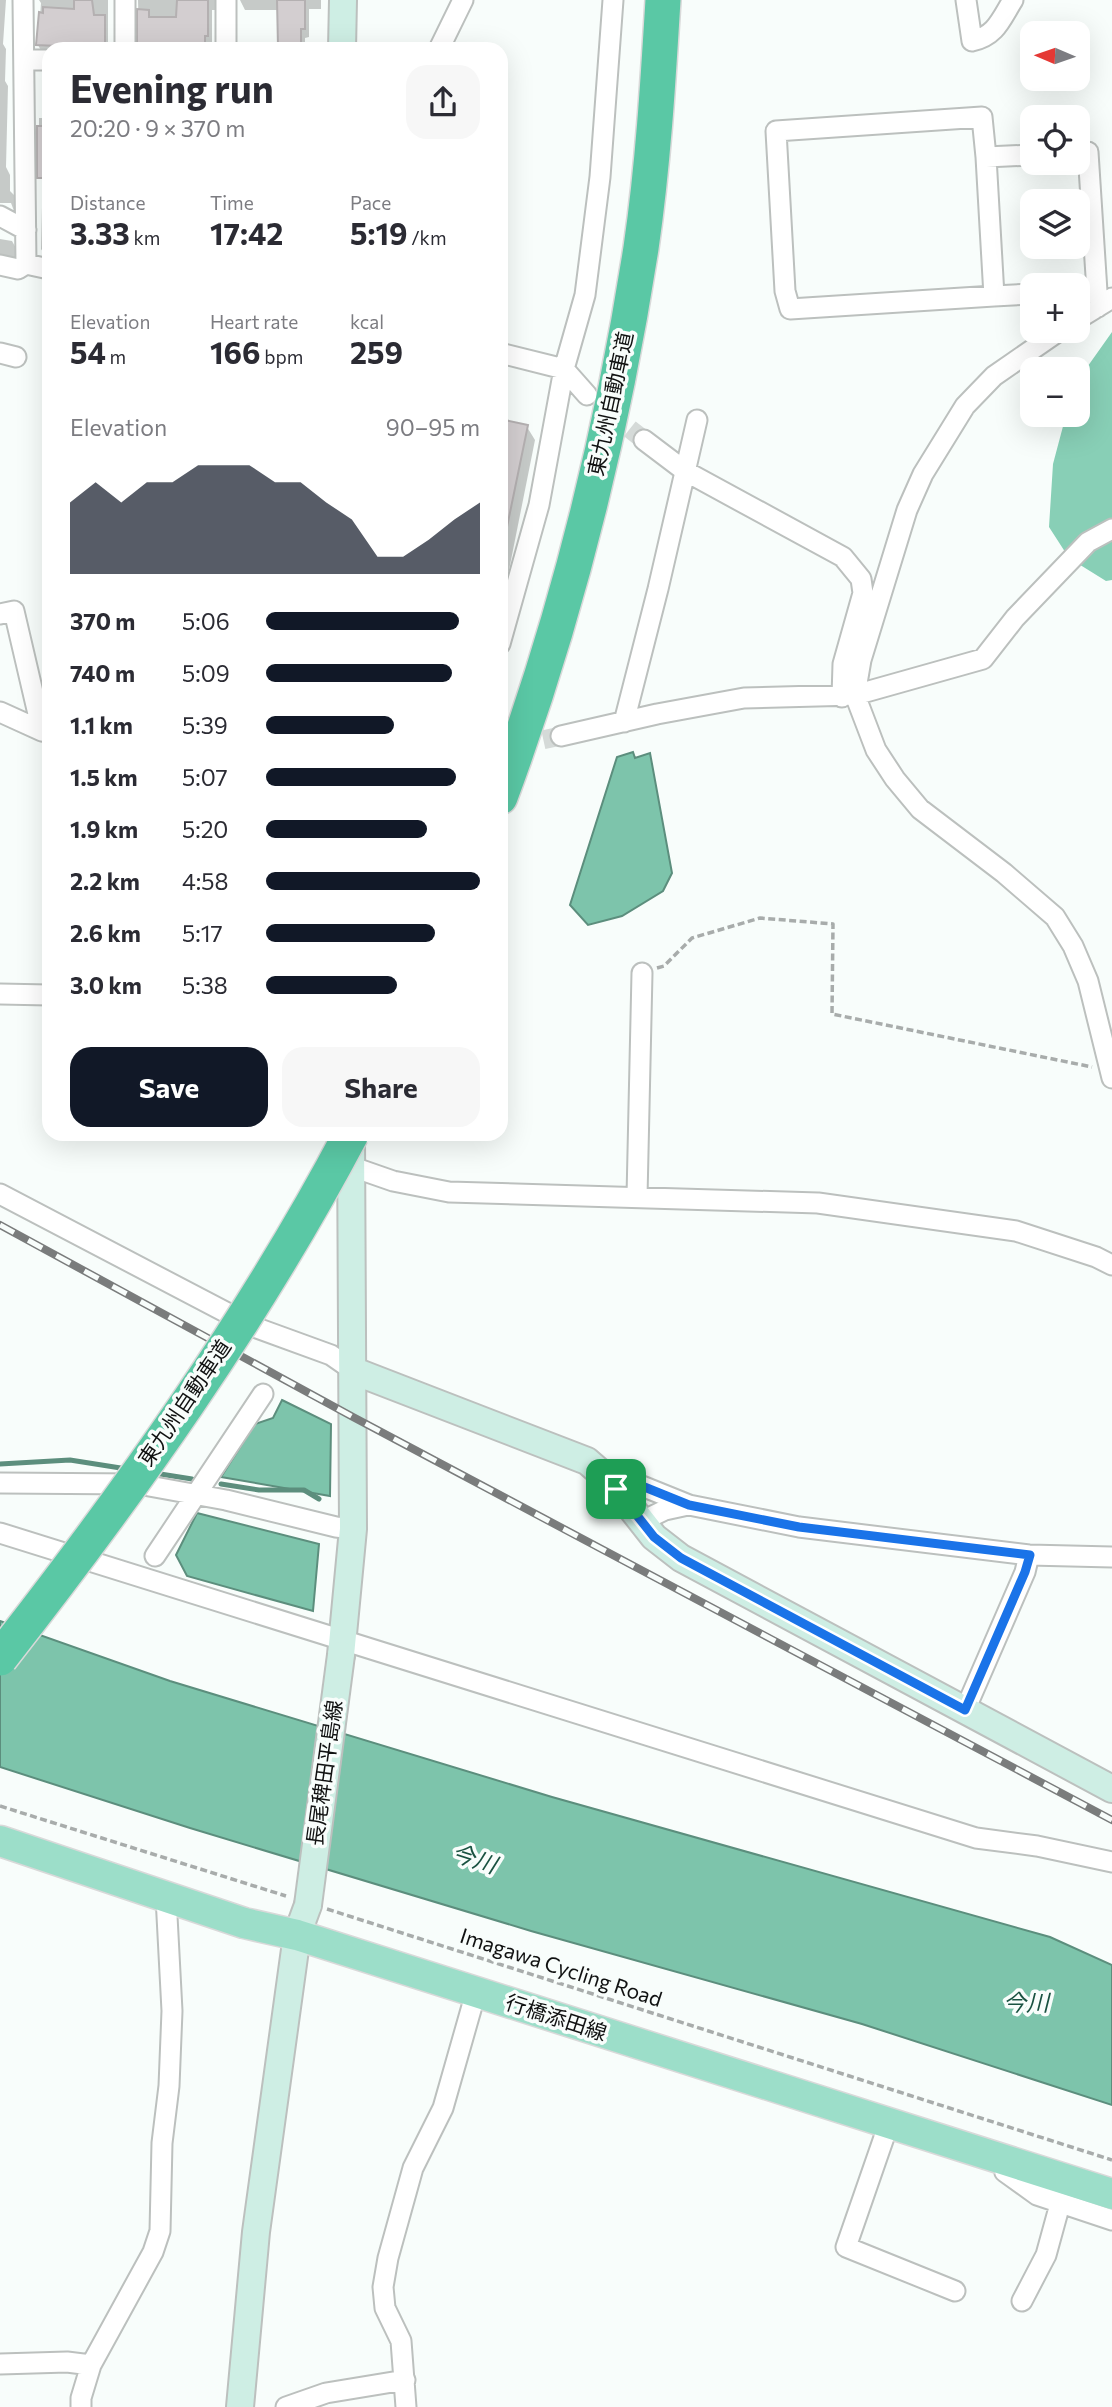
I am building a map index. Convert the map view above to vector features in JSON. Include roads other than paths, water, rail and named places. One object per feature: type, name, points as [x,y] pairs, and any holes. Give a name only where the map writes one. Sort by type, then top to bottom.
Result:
[{"type":"highway","name":"東九州自動車道","points":[[508,775],[531,713],[584,532],[620,373],[641,246],[656,109],[663,0]]},
{"type":"highway","name":"東九州自動車道","points":[[0,1658],[170,1430],[350,1150]]},
{"type":"main road","points":[[342,42],[343,0]]},
{"type":"main road","name":"長尾稗田平島線","points":[[240,2407],[256,2232],[297,1936],[309,1904],[342,1648],[353,1529],[354,1371],[350,1150]]},
{"type":"main road","points":[[354,1371],[587,1461],[616,1489],[654,1537],[681,1558],[1112,1789]]},
{"type":"main road","name":"行橋添田線","points":[[0,1841],[244,1923],[297,1936],[1112,2194]]},
{"type":"street","points":[[23,0],[26,264]]},
{"type":"street","points":[[125,0],[125,42]]},
{"type":"street","points":[[226,0],[226,42]]},
{"type":"street","points":[[442,42],[463,0]]},
{"type":"street","points":[[508,615],[538,506],[564,369],[585,295],[600,177],[612,0]]},
{"type":"street","points":[[966,0],[972,40],[985,38],[993,31],[1013,0]]},
{"type":"street","points":[[24,60],[42,60]]},
{"type":"street","points":[[995,296],[982,117],[776,131],[785,291],[790,309],[1020,295]]},
{"type":"street","points":[[986,157],[1020,156]]},
{"type":"street","points":[[1089,175],[1096,298]]},
{"type":"street","points":[[0,216],[26,230]]},
{"type":"street","points":[[0,265],[18,269],[26,264],[42,267]]},
{"type":"street","points":[[849,696],[906,510],[923,474],[965,406],[994,376],[1042,343]]},
{"type":"street","points":[[508,356],[564,369],[587,395]]},
{"type":"street","points":[[624,722],[659,589],[697,420]]},
{"type":"street","points":[[643,440],[685,471],[843,557],[853,568],[861,579],[863,593],[843,664],[849,696],[876,750],[895,779],[920,809],[1004,873],[1055,917],[1073,946],[1088,981],[1111,1074]]},
{"type":"street","points":[[561,736],[744,698],[849,696],[983,659],[1015,618],[1088,542],[1112,529]]},
{"type":"street","points":[[0,614],[14,611],[42,717]]},
{"type":"street","points":[[0,712],[42,730]]},
{"type":"street","points":[[637,1197],[642,973]]},
{"type":"street","points":[[0,994],[42,995]]},
{"type":"street","points":[[350,1150],[393,1181],[449,1192],[818,1203],[1003,1229],[1062,1246],[1112,1265]]},
{"type":"street","points":[[0,1194],[254,1326],[331,1355],[354,1371]]},
{"type":"street","points":[[155,1556],[263,1394]]},
{"type":"street","points":[[0,1483],[138,1484],[353,1529]]},
{"type":"street","points":[[616,1489],[642,1486],[689,1505],[799,1527],[1030,1555],[1112,1556]]},
{"type":"street","points":[[642,1521],[665,1510],[689,1505]]},
{"type":"street","points":[[0,1533],[342,1648],[976,1838],[1037,1846],[1112,1862]]},
{"type":"street","points":[[965,1710],[1030,1555]]},
{"type":"street","points":[[81,2407],[91,2365],[153,2252],[160,2231],[162,2143],[169,2086],[173,2011],[166,1897]]},
{"type":"street","points":[[406,2407],[401,2341],[385,2308],[383,2287],[388,2258],[413,2168],[443,2108],[475,1992]]},
{"type":"street","points":[[889,2123],[846,2247],[955,2291]]},
{"type":"street","points":[[1008,2161],[1005,2172],[1037,2195],[1112,2220]]},
{"type":"street","points":[[1022,2301],[1046,2255],[1060,2204]]},
{"type":"street","points":[[0,2364],[67,2362],[91,2365]]},
{"type":"street","points":[[286,2407],[326,2393],[405,2380]]},
{"type":"water","points":[[633,752],[635,758],[650,753],[672,873],[663,891],[622,916],[588,925],[570,905],[617,757]]},
{"type":"water","points":[[282,1400],[331,1424],[330,1496],[221,1477],[255,1424],[273,1418]]},
{"type":"water","points":[[197,1513],[319,1544],[313,1611],[187,1576],[176,1555]]},
{"type":"water","name":"今川","points":[[0,1621],[170,1681],[552,1797],[1050,1937],[1112,1965],[1112,2105],[862,2024],[531,1931],[190,1828],[0,1767]]},
{"type":"waterway","points":[[0,1464],[70,1460],[127,1469]]},
{"type":"waterway","points":[[154,1473],[192,1479]]},
{"type":"waterway","points":[[221,1484],[259,1490],[304,1490],[319,1499]]},
{"type":"tunnel","points":[[607,411],[644,440]]},
{"type":"tunnel","points":[[515,746],[561,736]]},
{"type":"railway","points":[[0,1225],[353,1417],[1112,1820]]}]
